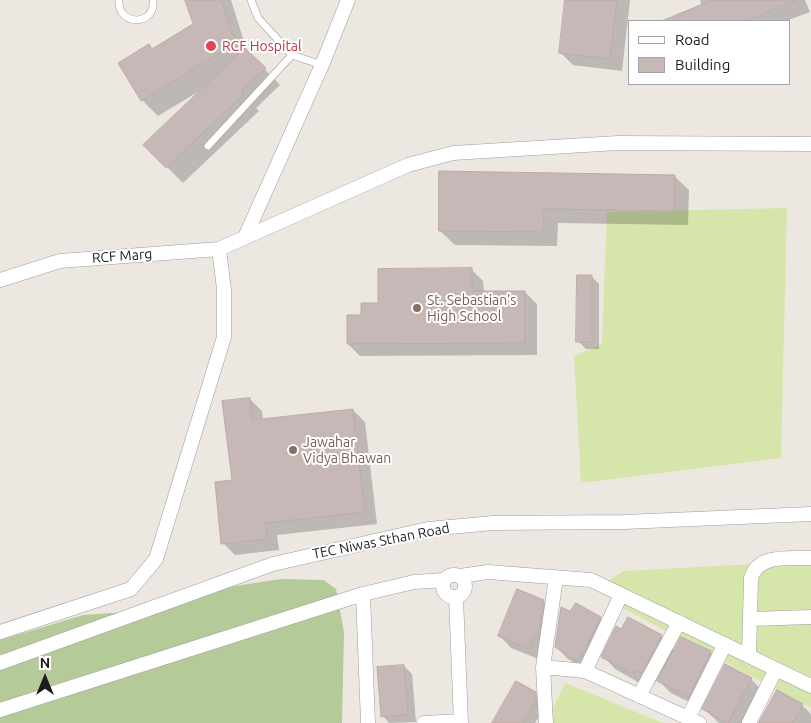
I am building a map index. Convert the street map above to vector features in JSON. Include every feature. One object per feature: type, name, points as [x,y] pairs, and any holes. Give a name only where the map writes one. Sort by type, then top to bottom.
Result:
[{"type":"street","points":[[245,237],[322,65],[348,0]]},
{"type":"street","name":"RCF Marg","points":[[0,280],[60,260],[218,249],[408,165],[453,153],[618,143],[811,144]]},
{"type":"street","points":[[0,632],[131,589],[156,559],[224,336],[224,288],[218,249]]},
{"type":"street","name":"TEC Niwas Sthan Road","points":[[0,663],[273,564],[428,529],[493,523],[624,522],[811,514]]},
{"type":"street","points":[[749,656],[754,569],[759,563],[774,559],[811,558]]},
{"type":"street","points":[[0,710],[363,594],[414,582],[445,580],[453,575],[460,576],[488,572],[591,580],[811,686]]},
{"type":"street","points":[[445,580],[443,587],[446,594],[456,597],[463,593],[466,586],[460,576]]},
{"type":"street","points":[[546,723],[543,667],[556,578]]},
{"type":"street","points":[[363,594],[368,723]]},
{"type":"street","points":[[585,671],[621,595]]},
{"type":"street","points":[[424,723],[460,722],[456,597]]},
{"type":"street","points":[[750,619],[811,617]]},
{"type":"street","points":[[639,696],[679,622]]},
{"type":"street","points":[[543,667],[585,671],[694,720],[725,644]]},
{"type":"street","points":[[749,723],[776,669]]},
{"type":"lane","points":[[119,0],[119,6],[124,16],[135,21],[146,18],[150,14],[153,0]]},
{"type":"lane","points":[[251,0],[258,18],[292,55],[322,65]]},
{"type":"lane","points":[[208,146],[292,55]]},
{"type":"green space","points":[[787,208],[781,458],[581,483],[574,356],[602,344],[607,212]]},
{"type":"green space","points":[[811,561],[811,708],[619,606],[603,584],[624,571]]},
{"type":"green space","points":[[281,579],[324,580],[336,589],[344,632],[342,723],[0,723],[0,640],[83,615],[141,611],[196,592]]},
{"type":"green space","points":[[565,683],[663,723],[546,723]]},
{"type":"building","points":[[185,0],[221,0],[232,34],[239,41],[141,101],[118,63],[149,44],[152,49],[193,24]]},
{"type":"building","points":[[565,0],[617,0],[610,59],[559,53]]},
{"type":"building","points":[[713,0],[796,0],[748,20],[664,20]]},
{"type":"building","points":[[245,48],[266,68],[241,91],[244,94],[166,168],[143,145]]},
{"type":"building","points":[[439,171],[675,175],[674,211],[544,209],[543,232],[439,231]]},
{"type":"building","name":"St. Sebastian's High School","points":[[472,268],[472,291],[525,291],[525,343],[347,344],[347,315],[361,315],[361,303],[378,303],[378,269]]},
{"type":"building","points":[[577,275],[592,275],[592,342],[576,342]]},
{"type":"building","name":"Jawahar Vidya Bhawan","points":[[250,398],[252,420],[353,409],[365,512],[266,523],[267,539],[221,544],[215,482],[232,480],[222,401]]},
{"type":"building","points":[[517,589],[544,600],[538,637],[535,635],[529,649],[498,636]]},
{"type":"building","points":[[576,603],[601,617],[586,648],[577,661],[555,647],[561,607],[570,611]]},
{"type":"building","points":[[628,617],[662,635],[642,673],[635,670],[633,674],[601,657],[616,626],[621,629]]},
{"type":"building","points":[[681,637],[711,651],[689,697],[657,681]]},
{"type":"building","points":[[725,664],[752,678],[728,723],[702,709]]},
{"type":"building","points":[[404,665],[408,715],[381,717],[377,667]]},
{"type":"building","points":[[516,681],[536,692],[536,700],[523,723],[492,723]]},
{"type":"building","points":[[777,690],[803,704],[793,723],[759,723]]},
{"type":"place","name":"RCF Hospital","points":[[211,46]]},
{"type":"place","name":"St. Sebastian's High School","points":[[417,308]]},
{"type":"place","name":"Jawahar Vidya Bhawan","points":[[293,450]]}]
